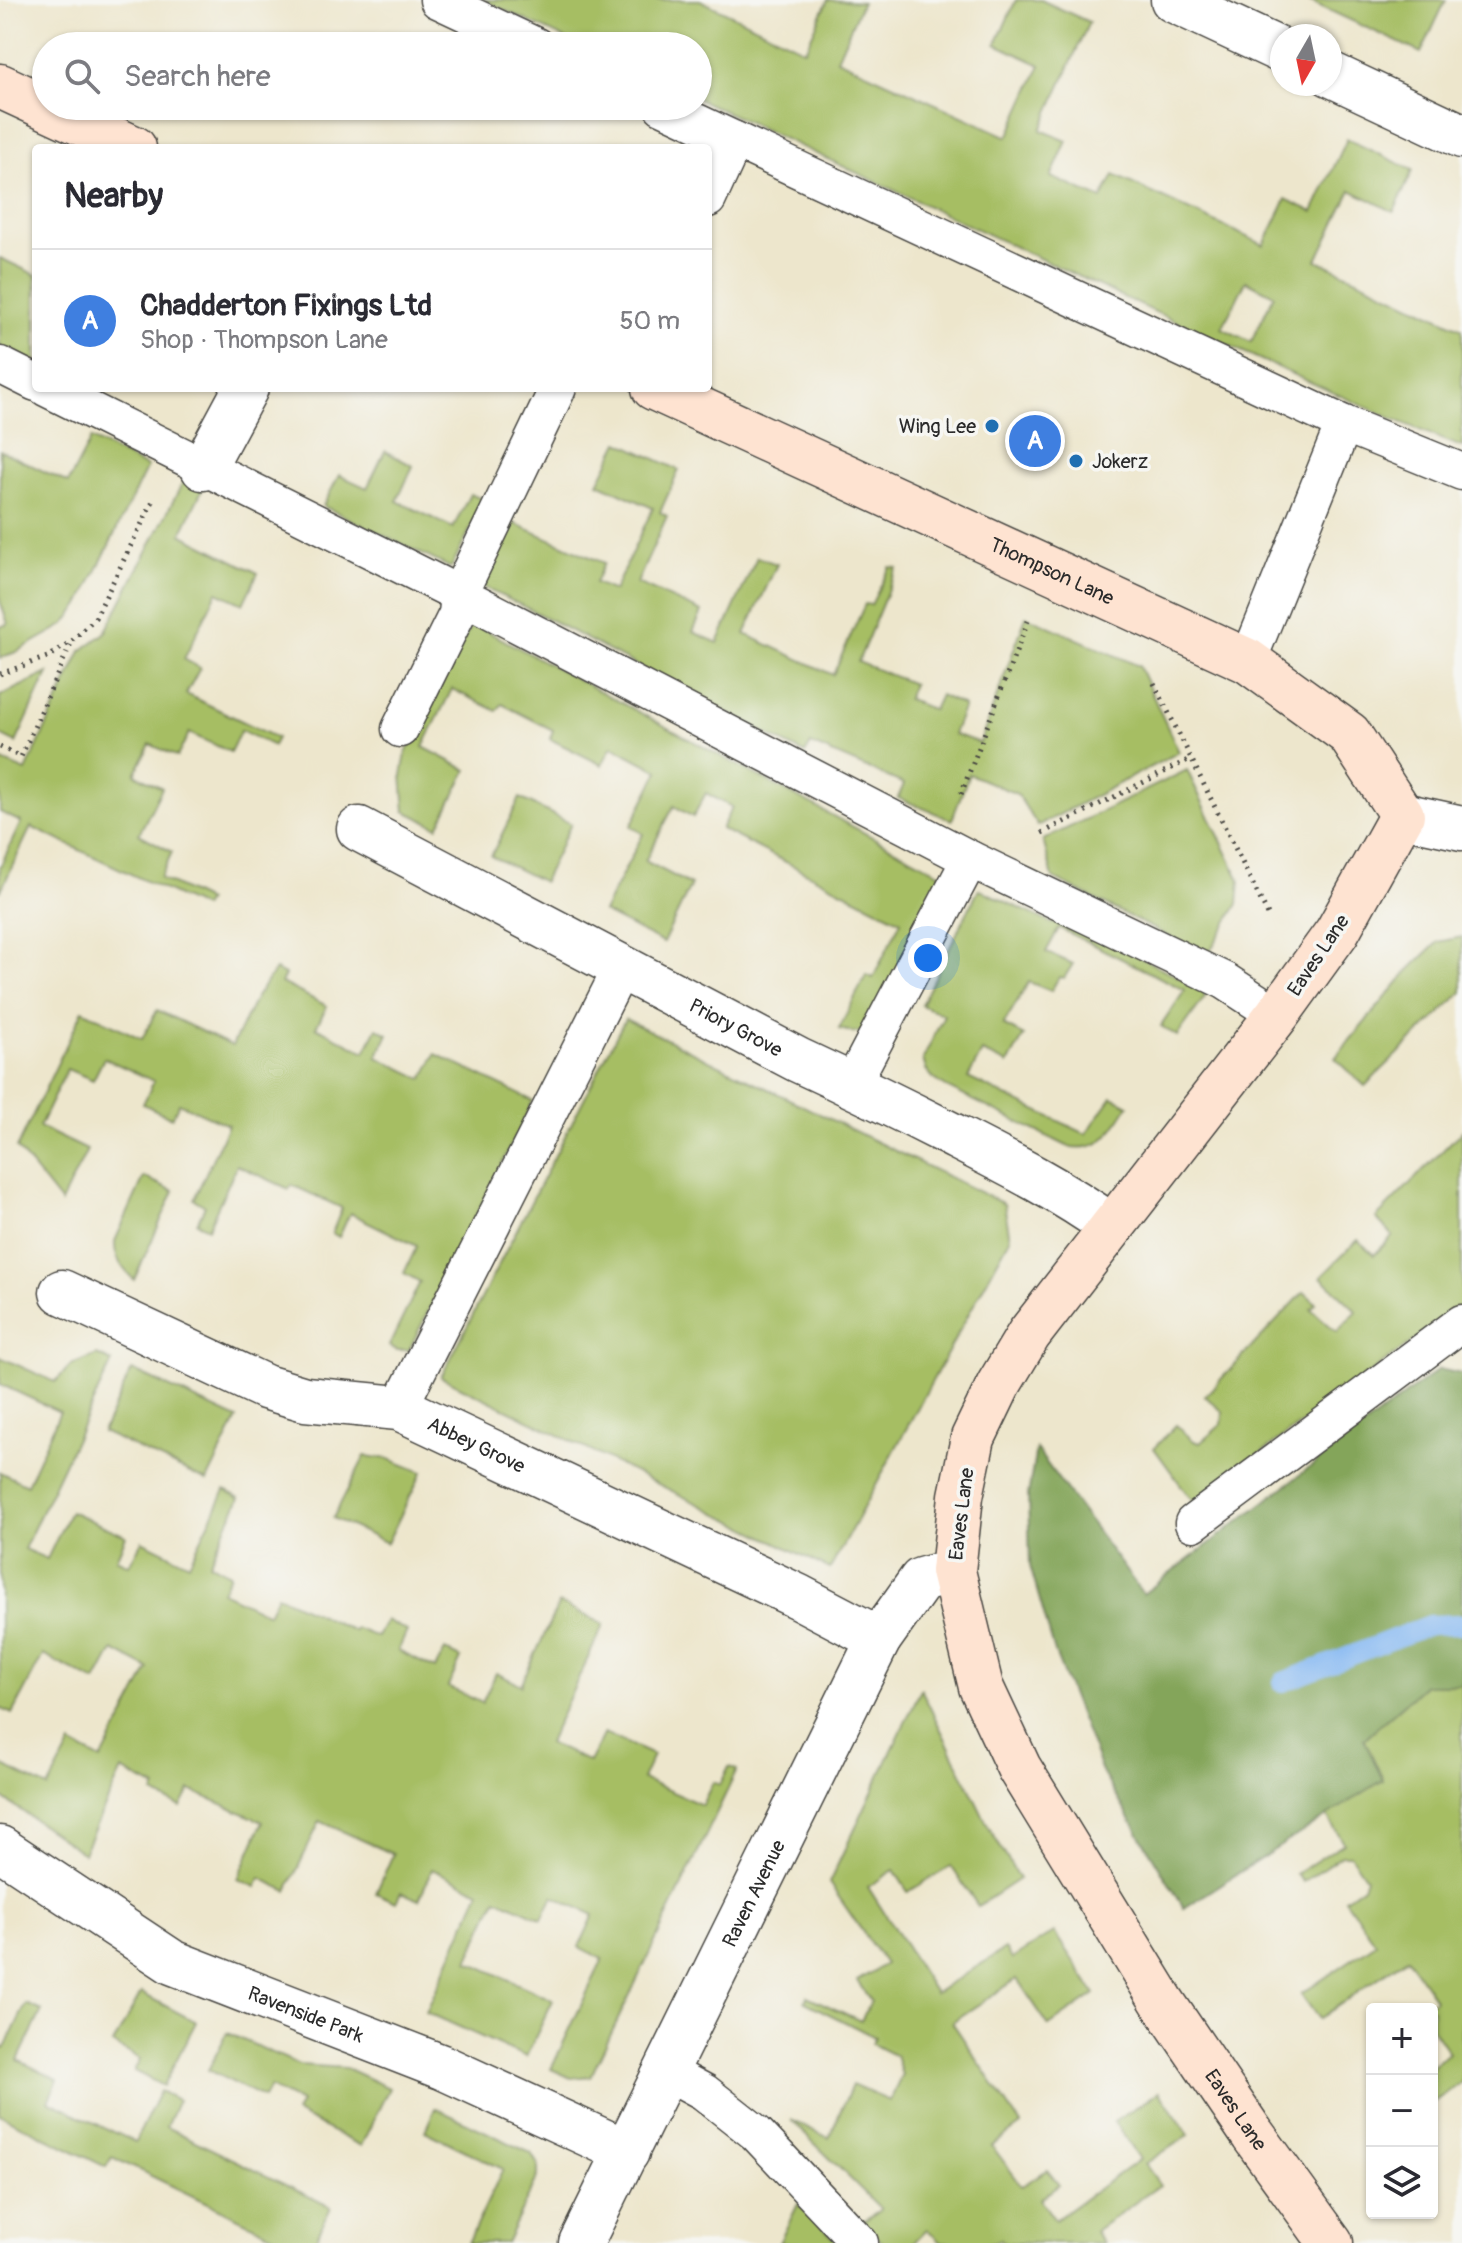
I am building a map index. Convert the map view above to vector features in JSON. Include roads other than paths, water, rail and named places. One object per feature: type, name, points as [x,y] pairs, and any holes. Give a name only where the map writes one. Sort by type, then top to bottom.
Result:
[{"type":"main road","points":[[0,86],[32,101]]},
{"type":"main road","points":[[73,120],[125,144]]},
{"type":"main road","name":"Thompson Lane","points":[[663,392],[1248,661],[1349,734],[1402,815]]},
{"type":"main road","name":"Eaves Lane","points":[[1331,2243],[1162,2001],[1019,1768],[981,1687],[953,1571],[961,1496],[973,1438],[999,1384],[1029,1334],[1277,1015],[1337,932],[1402,815]]},
{"type":"street","points":[[1173,0],[1270,45]]},
{"type":"street","points":[[1342,80],[1462,136]]},
{"type":"street","points":[[203,468],[244,392]]},
{"type":"street","points":[[1402,815],[1462,828]]},
{"type":"street","name":"Priory Grove","points":[[359,829],[798,1060],[1022,1170],[1064,1193],[1111,1226]]},
{"type":"street","name":"Abbey Grove","points":[[62,1292],[265,1387],[305,1399],[399,1408],[788,1592],[879,1639]]},
{"type":"street","name":"Raven Avenue","points":[[581,2243],[879,1639],[921,1580],[953,1571]]},
{"type":"street","name":"Ravenside Park","points":[[0,1848],[172,1962],[442,2067],[627,2152]]},
{"type":"lane","points":[[438,0],[506,32]]},
{"type":"lane","points":[[692,120],[1344,424],[1462,472]]},
{"type":"lane","points":[[712,190],[735,140]]},
{"type":"lane","points":[[0,365],[32,381]]},
{"type":"lane","points":[[54,392],[459,594],[956,852],[1225,981],[1277,1015]]},
{"type":"lane","points":[[400,729],[457,614],[459,594],[556,392]]},
{"type":"lane","points":[[1248,661],[1344,424]]},
{"type":"lane","points":[[852,1084],[956,852]]},
{"type":"lane","points":[[399,1408],[622,967]]},
{"type":"lane","points":[[1193,1523],[1462,1323]]},
{"type":"lane","points":[[665,2071],[704,2092],[756,2133],[860,2243]]},
{"type":"waterway","points":[[1283,1682],[1429,1625],[1462,1624]]},
{"type":"place","name":"Wing Lee","points":[[992,426]]},
{"type":"place","name":"Chadderton Fixings Ltd","points":[[1035,441]]},
{"type":"place","name":"Jokerz","points":[[1076,461]]}]
